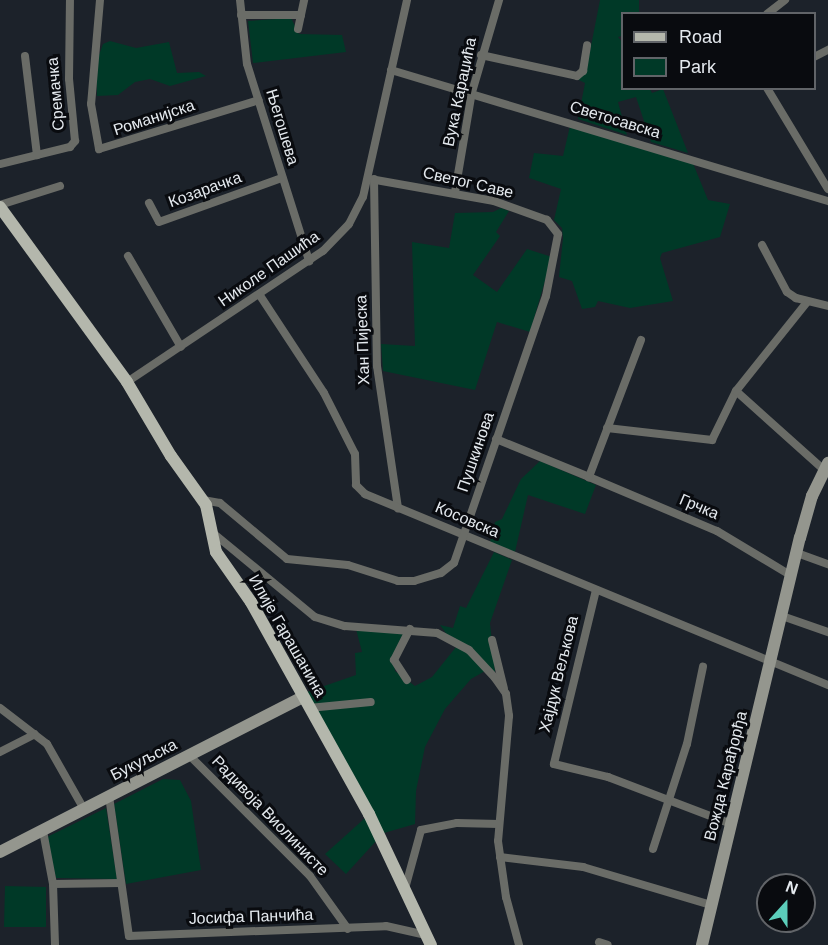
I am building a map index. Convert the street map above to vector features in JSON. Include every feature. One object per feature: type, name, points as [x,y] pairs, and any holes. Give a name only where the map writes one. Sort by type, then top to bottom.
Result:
[{"type":"main road","name":"Илије Гарашанина","points":[[0,206],[127,382],[171,456],[203,500],[216,552],[251,602],[406,885],[429,940]]},
{"type":"main road","name":"Вожда Карађорђа","points":[[702,945],[797,553],[812,496],[826,467]]},
{"type":"main road","name":"Букуљска","points":[[0,852],[303,697]]},
{"type":"street","name":"Сремачка","points":[[0,164],[70,147],[75,141],[69,79],[69,0]]},
{"type":"street","name":"Романијска","points":[[100,0],[91,104],[99,150],[259,100]]},
{"type":"street","name":"Његошева","points":[[240,0],[247,64],[309,261]]},
{"type":"street","points":[[298,29],[304,0]]},
{"type":"street","name":"Николе Пашића","points":[[127,382],[309,261],[349,224],[358,211],[372,179],[407,0]]},
{"type":"street","name":"Вука Караџића","points":[[455,192],[472,92],[499,0]]},
{"type":"street","points":[[770,12],[785,0]]},
{"type":"street","points":[[241,15],[301,15]]},
{"type":"street","points":[[481,55],[577,76],[583,71],[587,45]]},
{"type":"street","points":[[25,57],[37,155]]},
{"type":"street","name":"Светосавска","points":[[392,70],[472,92],[828,201]]},
{"type":"street","points":[[768,90],[828,189]]},
{"type":"street","name":"Козарачка","points":[[149,203],[159,222],[282,178]]},
{"type":"street","name":"Светог Саве","points":[[372,179],[455,192],[552,222]]},
{"type":"street","name":"Хан Пијеска","points":[[372,179],[377,366],[398,508]]},
{"type":"street","points":[[0,206],[60,186]]},
{"type":"street","name":"Пушкинова","points":[[203,500],[220,503],[287,559],[348,564],[398,581],[426,579],[450,568],[464,535],[555,262],[558,234],[552,222]]},
{"type":"street","points":[[762,245],[787,292],[807,302],[828,306]]},
{"type":"street","points":[[128,256],[181,347]]},
{"type":"street","name":"Косовска","points":[[259,294],[334,413],[355,454],[359,489],[398,508],[828,685]]},
{"type":"street","points":[[607,428],[707,442],[717,435],[736,391],[807,302]]},
{"type":"street","points":[[589,477],[641,340]]},
{"type":"street","points":[[736,391],[826,467]]},
{"type":"street","name":"Грчка","points":[[496,438],[720,532],[792,576]]},
{"type":"street","points":[[213,533],[315,617],[345,626],[410,629],[455,640],[483,663],[506,694]]},
{"type":"street","points":[[797,553],[828,564]]},
{"type":"street","name":"Хајдук Вељкова","points":[[596,590],[554,764],[608,777],[670,801]]},
{"type":"street","points":[[782,616],[828,632]]},
{"type":"street","points":[[407,680],[394,660],[410,629]]},
{"type":"street","points":[[492,640],[506,694],[509,716],[499,824],[500,857],[519,945]]},
{"type":"street","points":[[653,849],[670,801],[703,667]]},
{"type":"street","points":[[309,708],[371,702]]},
{"type":"street","points":[[0,708],[47,744],[84,809]]},
{"type":"street","points":[[0,752],[35,734]]},
{"type":"street","name":"Радивоја Виолинисте","points":[[189,755],[310,876],[348,929]]},
{"type":"street","points":[[53,884],[121,883],[110,796]]},
{"type":"street","points":[[670,801],[731,824]]},
{"type":"street","points":[[406,885],[421,830],[457,823],[499,824]]},
{"type":"street","points":[[43,831],[53,884],[55,945]]},
{"type":"street","points":[[500,857],[583,867],[711,905]]},
{"type":"street","name":"Јосифа Панчића","points":[[121,883],[129,936],[386,926],[429,940]]},
{"type":"green space","points":[[600,0],[639,0],[639,12],[621,12],[621,36],[618,37],[621,41],[621,90],[650,90],[652,93],[663,90],[688,153],[651,142],[636,97],[618,102],[627,135],[578,119],[585,83],[577,79],[590,51]]},
{"type":"green space","points":[[291,18],[299,34],[342,35],[346,52],[253,63],[248,21]]},
{"type":"green space","points":[[110,41],[136,48],[169,42],[177,73],[199,72],[206,76],[170,86],[150,79],[135,82],[118,95],[97,96],[96,63],[103,44]]},
{"type":"green space","points":[[570,126],[692,161],[708,200],[730,204],[720,237],[662,253],[660,258],[673,301],[630,308],[598,301],[595,307],[582,309],[572,281],[559,277],[563,238],[562,228],[554,220],[561,189],[529,178],[534,153],[563,156]]},
{"type":"green space","points":[[501,208],[509,211],[496,232],[500,236],[473,275],[497,292],[527,249],[552,257],[530,332],[497,322],[475,390],[383,371],[381,344],[415,346],[412,242],[449,248],[455,213],[493,212]]},
{"type":"green space","points":[[540,461],[596,485],[585,514],[528,495],[515,552],[490,542],[495,522],[502,519],[521,479]]},
{"type":"green space","points":[[494,552],[512,560],[490,623],[495,672],[485,671],[471,679],[445,709],[425,747],[416,791],[415,824],[384,833],[307,692],[356,675],[355,653],[362,652],[356,629],[404,632],[393,655],[395,671],[415,686],[432,677],[456,647],[440,625],[453,628],[460,606],[466,608]]},
{"type":"green space","points":[[163,779],[180,780],[191,801],[201,870],[126,884],[114,804]]},
{"type":"green space","points":[[106,808],[117,879],[56,878],[47,837]]},
{"type":"green space","points":[[365,818],[377,840],[346,874],[325,854]]},
{"type":"green space","points":[[5,886],[46,887],[46,927],[4,927]]}]
